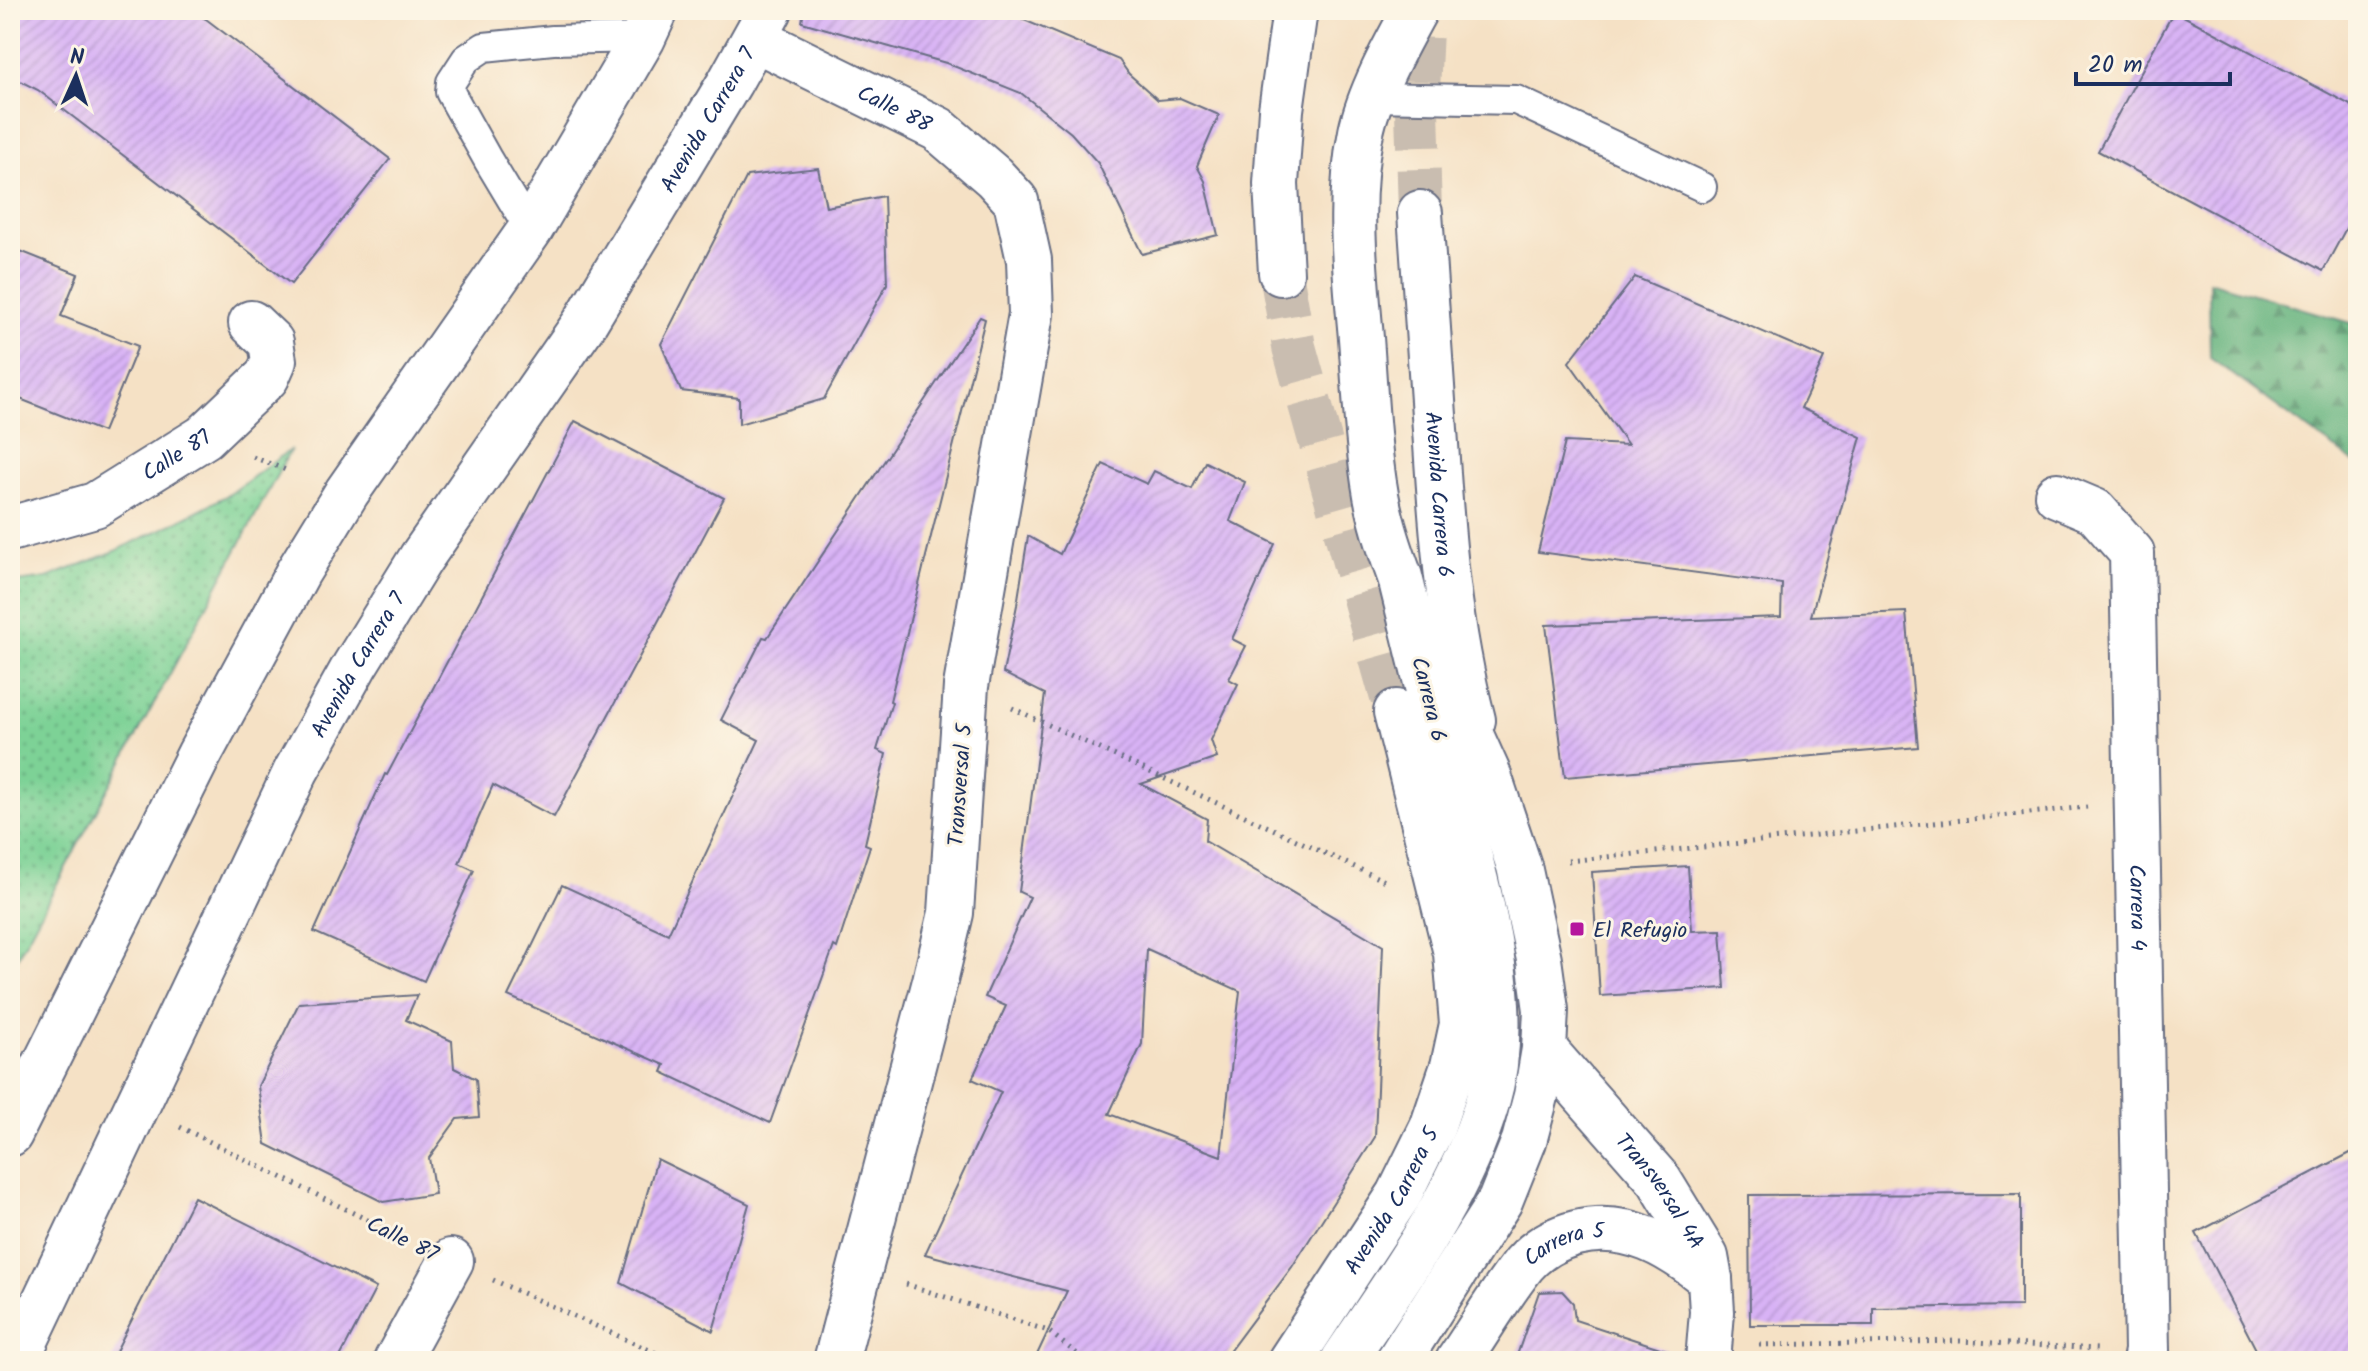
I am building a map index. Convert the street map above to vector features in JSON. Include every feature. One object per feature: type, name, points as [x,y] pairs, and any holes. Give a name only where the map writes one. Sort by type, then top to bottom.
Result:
[{"type":"main road","points":[[1281,273],[1276,184],[1281,110],[1295,10]]},
{"type":"main road","name":"Carrera 6","points":[[1343,1361],[1429,1230],[1468,1155],[1487,1102],[1496,1058],[1498,1009],[1478,891],[1400,577],[1376,498],[1356,276],[1353,211],[1355,169],[1362,129],[1380,78],[1415,10]]},
{"type":"main road","points":[[10,1134],[199,755],[298,572],[347,492],[530,230],[650,24]]},
{"type":"main road","name":"Calle 88","points":[[763,24],[938,129],[994,177],[1016,201]]},
{"type":"main road","name":"Avenida Carrera 7","points":[[16,1361],[296,771],[355,665],[421,558],[584,324],[763,24]]},
{"type":"main road","name":"Transversal 5","points":[[836,1361],[951,913],[966,686],[1031,314],[1029,260],[1016,201]]},
{"type":"main road","name":"Avenida Carrera 6","points":[[1420,213],[1441,520],[1451,614],[1460,669],[1531,914],[1546,1010],[1544,1049]]},
{"type":"main road","name":"Calle 87","points":[[10,529],[95,505],[204,437],[267,377],[274,361],[271,342],[251,323]]},
{"type":"main road","name":"Carrera 4","points":[[2057,495],[2095,511],[2132,553],[2146,1356]]},
{"type":"main road","name":"Avenida Carrera 6","points":[[1400,577],[1488,773]]},
{"type":"main road","points":[[1396,712],[1446,909]]},
{"type":"main road","name":"Avenida Carrera 5","points":[[1290,1361],[1399,1195],[1432,1128],[1453,1066],[1462,1024],[1456,953],[1446,909]]},
{"type":"main road","points":[[1398,1361],[1500,1201],[1524,1141],[1544,1049]]},
{"type":"main road","name":"Transversal 4A","points":[[1544,1049],[1659,1180],[1706,1257],[1712,1312],[1709,1355]]},
{"type":"main road","name":"Carrera 5","points":[[1458,1361],[1526,1262],[1556,1238],[1594,1229],[1627,1231],[1684,1257],[1710,1279]]},
{"type":"main road","points":[[396,1361],[451,1261]]},
{"type":"lane","points":[[530,230],[450,92],[451,82],[466,59],[484,47],[553,40],[650,24]]},
{"type":"lane","points":[[1373,97],[1516,100],[1702,187]]},
{"type":"path","points":[[966,686],[1446,909]]},
{"type":"path","points":[[1559,862],[2136,801]]},
{"type":"path","name":"Calle 87","points":[[137,1106],[451,1261],[674,1361]]},
{"type":"path","points":[[859,1268],[1048,1331],[1086,1361]]},
{"type":"path","points":[[1709,1355],[1735,1346],[1959,1341],[2146,1356]]},
{"type":"green space","points":[[2209,281],[2358,325],[2358,465],[2210,358]]},
{"type":"green space","points":[[291,449],[10,971],[10,583],[47,578],[170,525],[230,494]]},
{"type":"building","points":[[10,10],[188,10],[206,19],[390,159],[291,284],[38,90],[10,76]]},
{"type":"building","points":[[804,10],[1000,10],[1119,60],[1129,74],[1158,100],[1180,98],[1219,115],[1197,166],[1205,181],[1218,235],[1142,254],[1098,163],[1071,133],[1021,93],[946,63],[802,22]]},
{"type":"building","points":[[2174,11],[2358,109],[2358,206],[2323,271],[2098,151]]},
{"type":"building","points":[[818,168],[826,207],[884,196],[887,284],[824,399],[739,424],[739,398],[681,391],[661,344],[747,176]]},
{"type":"building","points":[[10,247],[78,274],[61,316],[138,346],[103,432],[10,395]]},
{"type":"building","points":[[1635,277],[1824,358],[1801,408],[1861,437],[1811,616],[1906,612],[1918,747],[1565,777],[1546,625],[1781,617],[1782,584],[1538,552],[1565,442],[1628,445],[1569,362]]},
{"type":"building","points":[[980,317],[985,319],[892,702],[877,750],[886,754],[865,844],[870,846],[837,948],[834,946],[770,1123],[662,1072],[665,1065],[508,996],[562,885],[668,934],[759,740],[721,720],[763,637],[767,638]]},
{"type":"building","points":[[575,421],[724,498],[554,817],[493,785],[459,863],[474,870],[424,981],[314,932],[385,774]]},
{"type":"building","points":[[1205,462],[1245,482],[1230,521],[1275,544],[1232,639],[1246,646],[1229,679],[1238,684],[1211,740],[1217,758],[1141,784],[1207,819],[1205,841],[1383,946],[1375,1137],[1292,1267],[1222,1361],[1034,1361],[1067,1291],[925,1254],[1001,1092],[972,1079],[1006,1006],[985,997],[1030,897],[1019,892],[1045,694],[1003,673],[1028,536],[1060,554],[1103,464],[1147,484],[1154,471],[1192,489]],"holes":[[[1147,949],[1240,991],[1221,1156],[1109,1114],[1142,1044]]]},
{"type":"building","points":[[1688,866],[1692,931],[1721,930],[1725,988],[1600,996],[1592,872]]},
{"type":"building","points":[[417,995],[406,1020],[452,1041],[454,1068],[476,1079],[479,1117],[457,1119],[429,1158],[435,1194],[383,1202],[266,1144],[258,1086],[299,1003]]},
{"type":"building","points":[[2358,1149],[2358,1361],[2262,1361],[2196,1233]]},
{"type":"building","points":[[657,1159],[749,1204],[713,1331],[621,1283]]},
{"type":"building","points":[[2021,1194],[2021,1306],[1873,1308],[1873,1325],[1750,1325],[1749,1195]]},
{"type":"building","points":[[194,1197],[376,1288],[338,1361],[111,1361]]},
{"type":"building","points":[[1562,1291],[1573,1303],[1575,1320],[1675,1353],[1673,1361],[1515,1361],[1539,1292]]},
{"type":"tunnel","points":[[1420,213],[1417,110],[1422,10]]},
{"type":"tunnel","points":[[1281,273],[1294,347],[1396,712]]},
{"type":"place","name":"El Refugio","points":[[1577,929]]}]
